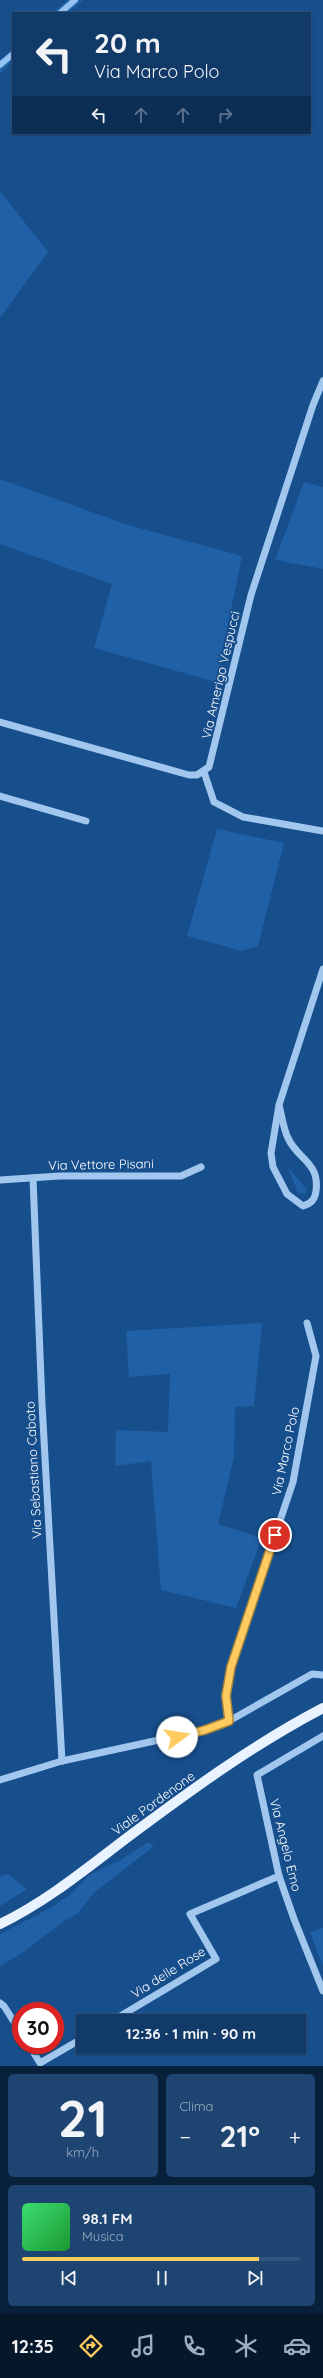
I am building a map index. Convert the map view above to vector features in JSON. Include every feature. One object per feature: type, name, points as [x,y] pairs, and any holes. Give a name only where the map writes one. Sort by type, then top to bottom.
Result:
[{"type":"main road","name":"Viale Pordenone","points":[[0,1924],[20,1914],[55,1890],[251,1749],[290,1725],[323,1708]]},
{"type":"street","name":"Via Amerigo Vespucci","points":[[204,772],[209,767],[213,759],[251,595],[313,405],[323,381]]},
{"type":"street","points":[[0,722],[189,775],[197,775],[204,772],[214,802],[243,818],[323,831]]},
{"type":"street","points":[[0,796],[86,822]]},
{"type":"street","points":[[279,1105],[288,1139],[315,1172],[317,1185],[315,1198],[310,1204],[303,1206],[287,1194],[273,1167],[271,1153],[279,1105],[323,969]]},
{"type":"street","name":"Via Vettore Pisani","points":[[0,1180],[33,1178],[181,1176],[201,1167]]},
{"type":"street","name":"Via Sebastiano Caboto","points":[[33,1178],[42,1404],[62,1761]]},
{"type":"street","name":"Via Marco Polo","points":[[229,1721],[226,1696],[231,1667],[293,1482],[316,1356],[306,1322]]},
{"type":"street","points":[[0,1780],[62,1761],[157,1742],[205,1730],[229,1721],[312,1674],[323,1675]]},
{"type":"street","name":"Via Angelo Emo","points":[[323,1736],[257,1775],[279,1876],[294,1919],[323,1991]]},
{"type":"street","name":"Via delle Rose","points":[[124,2014],[216,1959],[190,1914],[279,1876]]},
{"type":"street","points":[[0,2003],[4,2006],[12,2018]]},
{"type":"street","points":[[64,2049],[76,2042]]},
{"type":"street","points":[[34,2054],[40,2063],[55,2054]]},
{"type":"shaded area","points":[[67,0],[83,0],[69,12],[53,12]]},
{"type":"shaded area","points":[[12,49],[12,61],[0,74],[0,60]]},
{"type":"shaded area","points":[[0,191],[48,252],[0,318]]},
{"type":"shaded area","points":[[0,479],[128,525],[242,556],[216,682],[94,648],[112,584],[0,544]]},
{"type":"shaded area","points":[[304,482],[323,487],[323,569],[275,560]]},
{"type":"shaded area","points":[[217,829],[284,843],[258,946],[242,951],[187,936]]},
{"type":"shaded area","points":[[288,1168],[307,1189],[305,1194],[298,1193]]},
{"type":"shaded area","points":[[262,1323],[254,1406],[235,1407],[234,1457],[218,1524],[262,1538],[236,1608],[161,1590],[151,1461],[115,1466],[116,1430],[168,1432],[170,1374],[129,1377],[126,1331]]},
{"type":"shaded area","points":[[148,1842],[154,1846],[95,1892],[77,1914],[67,1919],[25,1951],[0,1966],[0,1934],[52,1907],[72,1893],[88,1876],[115,1862],[116,1863]]},
{"type":"shaded area","points":[[8,1874],[27,1889],[0,1906],[0,1876]]},
{"type":"shaded area","points":[[323,1928],[323,1966],[310,1932]]},
{"type":"waterway","points":[[61,12],[75,0]]},
{"type":"waterway","points":[[0,65],[12,55]]},
{"type":"route","points":[[177,1737],[205,1730],[229,1721],[226,1696],[231,1667],[256,1588],[275,1535]]}]
